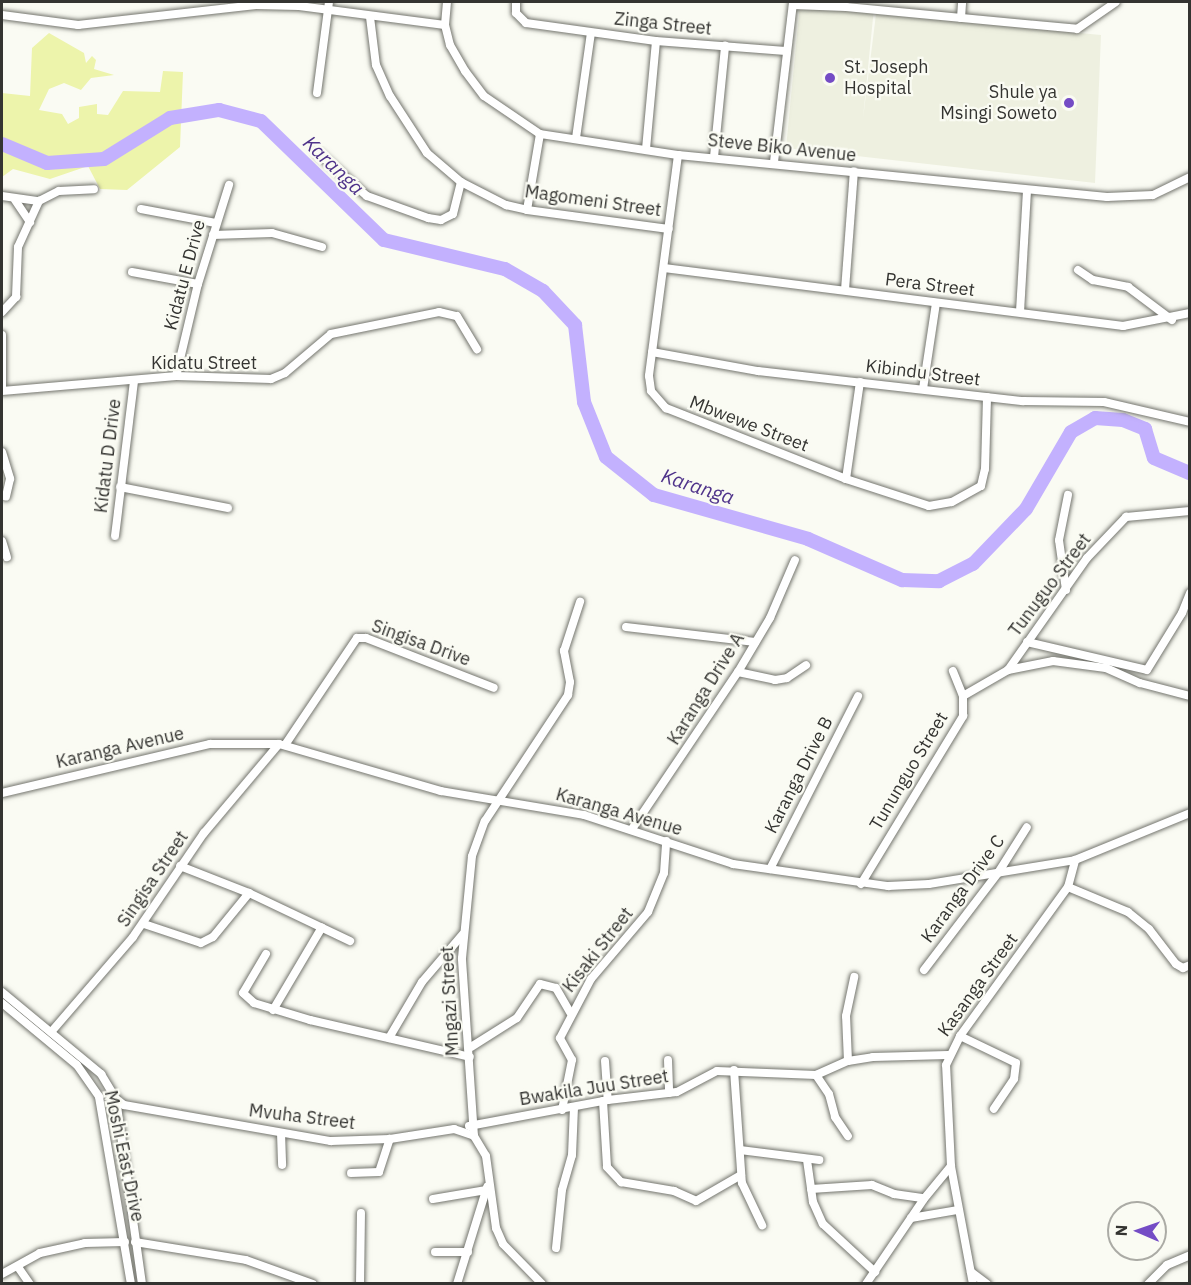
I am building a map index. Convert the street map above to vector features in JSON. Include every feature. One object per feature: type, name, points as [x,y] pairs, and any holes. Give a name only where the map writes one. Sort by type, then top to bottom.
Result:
[{"type":"street","name":"Steve Biko Avenue","points":[[447,2],[446,25],[450,45],[484,96],[540,134],[678,155],[774,162],[1027,192],[1131,198],[1153,195],[1190,177]]},
{"type":"street","name":"Zinga Street","points":[[516,2],[516,13],[526,22],[656,41],[786,51]]},
{"type":"street","points":[[961,18],[962,2]]},
{"type":"street","points":[[774,162],[793,3],[1077,29],[1116,2]]},
{"type":"street","points":[[2,15],[78,25],[256,3],[329,5],[370,17],[446,25]]},
{"type":"street","points":[[317,93],[329,5]]},
{"type":"street","name":"Magomeni Street","points":[[370,17],[376,65],[394,104],[427,153],[461,182],[506,206],[669,229]]},
{"type":"street","points":[[576,138],[591,33]]},
{"type":"street","points":[[646,149],[656,41]]},
{"type":"street","points":[[714,157],[725,46]]},
{"type":"street","points":[[527,210],[540,134]]},
{"type":"street","points":[[318,153],[367,196],[434,219],[447,219],[453,214],[461,182]]},
{"type":"street","name":"Mbwewe Street","points":[[678,155],[652,352],[651,390],[666,408],[846,479],[929,506],[970,495],[981,486],[985,469],[987,397]]},
{"type":"street","points":[[845,290],[854,171]]},
{"type":"street","name":"Kidatu E Drive","points":[[176,376],[198,284],[230,184]]},
{"type":"street","points":[[2,196],[15,200],[39,201],[58,191],[94,189]]},
{"type":"street","points":[[1020,312],[1027,192]]},
{"type":"street","points":[[15,200],[30,222]]},
{"type":"street","points":[[2,312],[15,297],[18,247],[39,201]]},
{"type":"street","points":[[141,209],[216,223]]},
{"type":"street","points":[[213,234],[272,233],[322,247]]},
{"type":"street","name":"Pera Street","points":[[664,268],[1123,327],[1172,320],[1190,314]]},
{"type":"street","points":[[1078,270],[1093,280],[1128,287],[1172,320]]},
{"type":"street","points":[[132,272],[198,284]]},
{"type":"street","points":[[923,389],[936,303]]},
{"type":"street","name":"Kidatu Street","points":[[2,390],[176,376],[271,379],[285,373],[331,334],[439,312],[457,316],[477,349]]},
{"type":"street","points":[[2,334],[2,390]]},
{"type":"street","name":"Kibindu Street","points":[[652,352],[758,371],[987,397],[1104,402],[1190,422]]},
{"type":"street","name":"Kidatu D Drive","points":[[115,536],[134,381]]},
{"type":"street","points":[[846,479],[860,382]]},
{"type":"street","points":[[2,452],[9,479],[6,497]]},
{"type":"street","points":[[120,487],[228,508]]},
{"type":"street","points":[[1066,590],[1059,540],[1068,495]]},
{"type":"street","name":"Tunuguo Street","points":[[1008,670],[1087,558],[1126,517],[1190,511]]},
{"type":"street","points":[[2,541],[8,557]]},
{"type":"street","name":"Karanga Drive A","points":[[632,829],[738,672],[795,560]]},
{"type":"street","points":[[1027,642],[1147,670],[1186,614],[1190,593]]},
{"type":"street","name":"Mngazi Street","points":[[474,1136],[470,1052],[463,981],[463,933],[477,835],[568,695],[570,682],[565,644],[580,602]]},
{"type":"street","points":[[626,627],[755,642]]},
{"type":"street","name":"Singisa Drive","points":[[282,745],[357,638],[366,638],[494,688]]},
{"type":"street","points":[[963,696],[1008,670],[1053,661],[1106,668],[1140,683],[1190,696]]},
{"type":"street","points":[[738,672],[775,680],[787,678],[806,665]]},
{"type":"street","name":"Tununguo Street","points":[[861,884],[963,716],[963,696],[954,671]]},
{"type":"street","name":"Karanga Drive B","points":[[770,869],[858,696]]},
{"type":"street","name":"Karanga Avenue","points":[[2,793],[210,744],[282,745],[404,783],[584,815],[733,864],[861,884],[929,885],[1075,860],[1190,813]]},
{"type":"street","name":"Singisa Street","points":[[52,1031],[144,924],[180,866],[240,785],[282,745]]},
{"type":"street","name":"Karanga Drive C","points":[[924,970],[998,873],[1027,827]]},
{"type":"street","name":"Kisaki Street","points":[[562,1110],[572,1060],[560,1038],[570,1012],[591,979],[641,925],[660,886],[666,841]]},
{"type":"street","name":"Kasanga Street","points":[[973,1284],[951,1166],[945,1079],[948,1055],[1068,887],[1075,860]]},
{"type":"street","points":[[180,866],[249,893],[350,941]]},
{"type":"street","points":[[1068,887],[1128,912],[1149,929],[1176,964],[1184,968],[1190,965]]},
{"type":"street","points":[[144,924],[201,943],[213,937],[249,893]]},
{"type":"street","points":[[273,1010],[322,927]]},
{"type":"street","points":[[389,1038],[422,982],[463,933]]},
{"type":"street","points":[[266,954],[243,995],[273,1010],[389,1038],[470,1052],[517,1018],[540,984],[556,988],[570,1012]]},
{"type":"street","points":[[848,1061],[846,1016],[854,977]]},
{"type":"street","points":[[2,992],[52,1031],[101,1074],[116,1099],[142,1284]]},
{"type":"street","name":"Moshi East Drive","points":[[2,1004],[77,1065],[99,1097],[131,1284]]},
{"type":"street","points":[[960,1036],[1016,1063],[1014,1079],[994,1109]]},
{"type":"street","name":"Bwakila Juu Street","points":[[454,1129],[605,1100],[677,1092],[706,1074],[734,1070],[816,1075],[848,1061],[873,1057],[948,1055]]},
{"type":"street","points":[[668,1060],[669,1092]]},
{"type":"street","points":[[605,1061],[607,1167],[621,1182],[674,1191],[696,1202],[741,1174]]},
{"type":"street","points":[[734,1070],[741,1174],[762,1225]]},
{"type":"street","points":[[816,1075],[829,1094],[835,1117],[848,1136]]},
{"type":"street","name":"Mvuha Street","points":[[116,1099],[136,1108],[351,1142],[390,1139],[454,1129],[474,1136]]},
{"type":"street","points":[[556,1248],[562,1190],[572,1155],[574,1107]]},
{"type":"street","points":[[281,1132],[282,1165]]},
{"type":"street","points":[[474,1136],[486,1156],[496,1228],[502,1244],[539,1280],[528,1284]]},
{"type":"street","points":[[351,1173],[379,1172],[390,1139]]},
{"type":"street","points":[[740,1150],[819,1160]]},
{"type":"street","points":[[807,1160],[811,1189],[823,1224],[874,1272]]},
{"type":"street","points":[[866,1284],[924,1198],[951,1166]]},
{"type":"street","points":[[457,1284],[489,1179]]},
{"type":"street","points":[[811,1189],[872,1185],[894,1194],[924,1198]]},
{"type":"street","points":[[433,1199],[486,1190]]},
{"type":"street","points":[[911,1218],[958,1210]]},
{"type":"street","points":[[360,1284],[361,1213]]},
{"type":"street","points":[[2,1274],[40,1253],[69,1246],[125,1242]]},
{"type":"street","points":[[135,1242],[246,1260],[313,1284]]},
{"type":"street","points":[[435,1252],[468,1252]]},
{"type":"street","points":[[1148,1284],[1167,1265],[1190,1255]]},
{"type":"street","points":[[18,1267],[30,1284]]},
{"type":"street","points":[[971,1272],[987,1284]]},
{"type":"shaded area","points":[[800,4],[874,8],[863,118],[876,14],[1101,35],[1095,183],[786,148]]},
{"type":"green space","points":[[49,33],[84,53],[86,63],[92,56],[96,60],[94,69],[114,75],[91,78],[81,90],[64,83],[49,89],[39,110],[62,114],[68,124],[79,118],[79,107],[97,104],[97,114],[108,115],[123,91],[160,92],[163,71],[183,72],[180,147],[127,190],[100,189],[88,166],[50,179],[13,169],[2,177],[2,93],[30,96],[32,48]]},
{"type":"waterway","name":"Karanga","points":[[2,144],[47,163],[104,159],[170,118],[219,110],[261,121],[384,240],[505,269],[543,291],[575,325],[584,402],[606,457],[654,495],[808,539],[902,580],[939,581],[973,564],[1026,509],[1071,432],[1095,418],[1123,420],[1145,429],[1154,458],[1190,473]]},
{"type":"place","name":"St. Joseph Hospital","points":[[830,78]]},
{"type":"place","name":"Shule ya Msingi Soweto","points":[[1069,103]]}]
